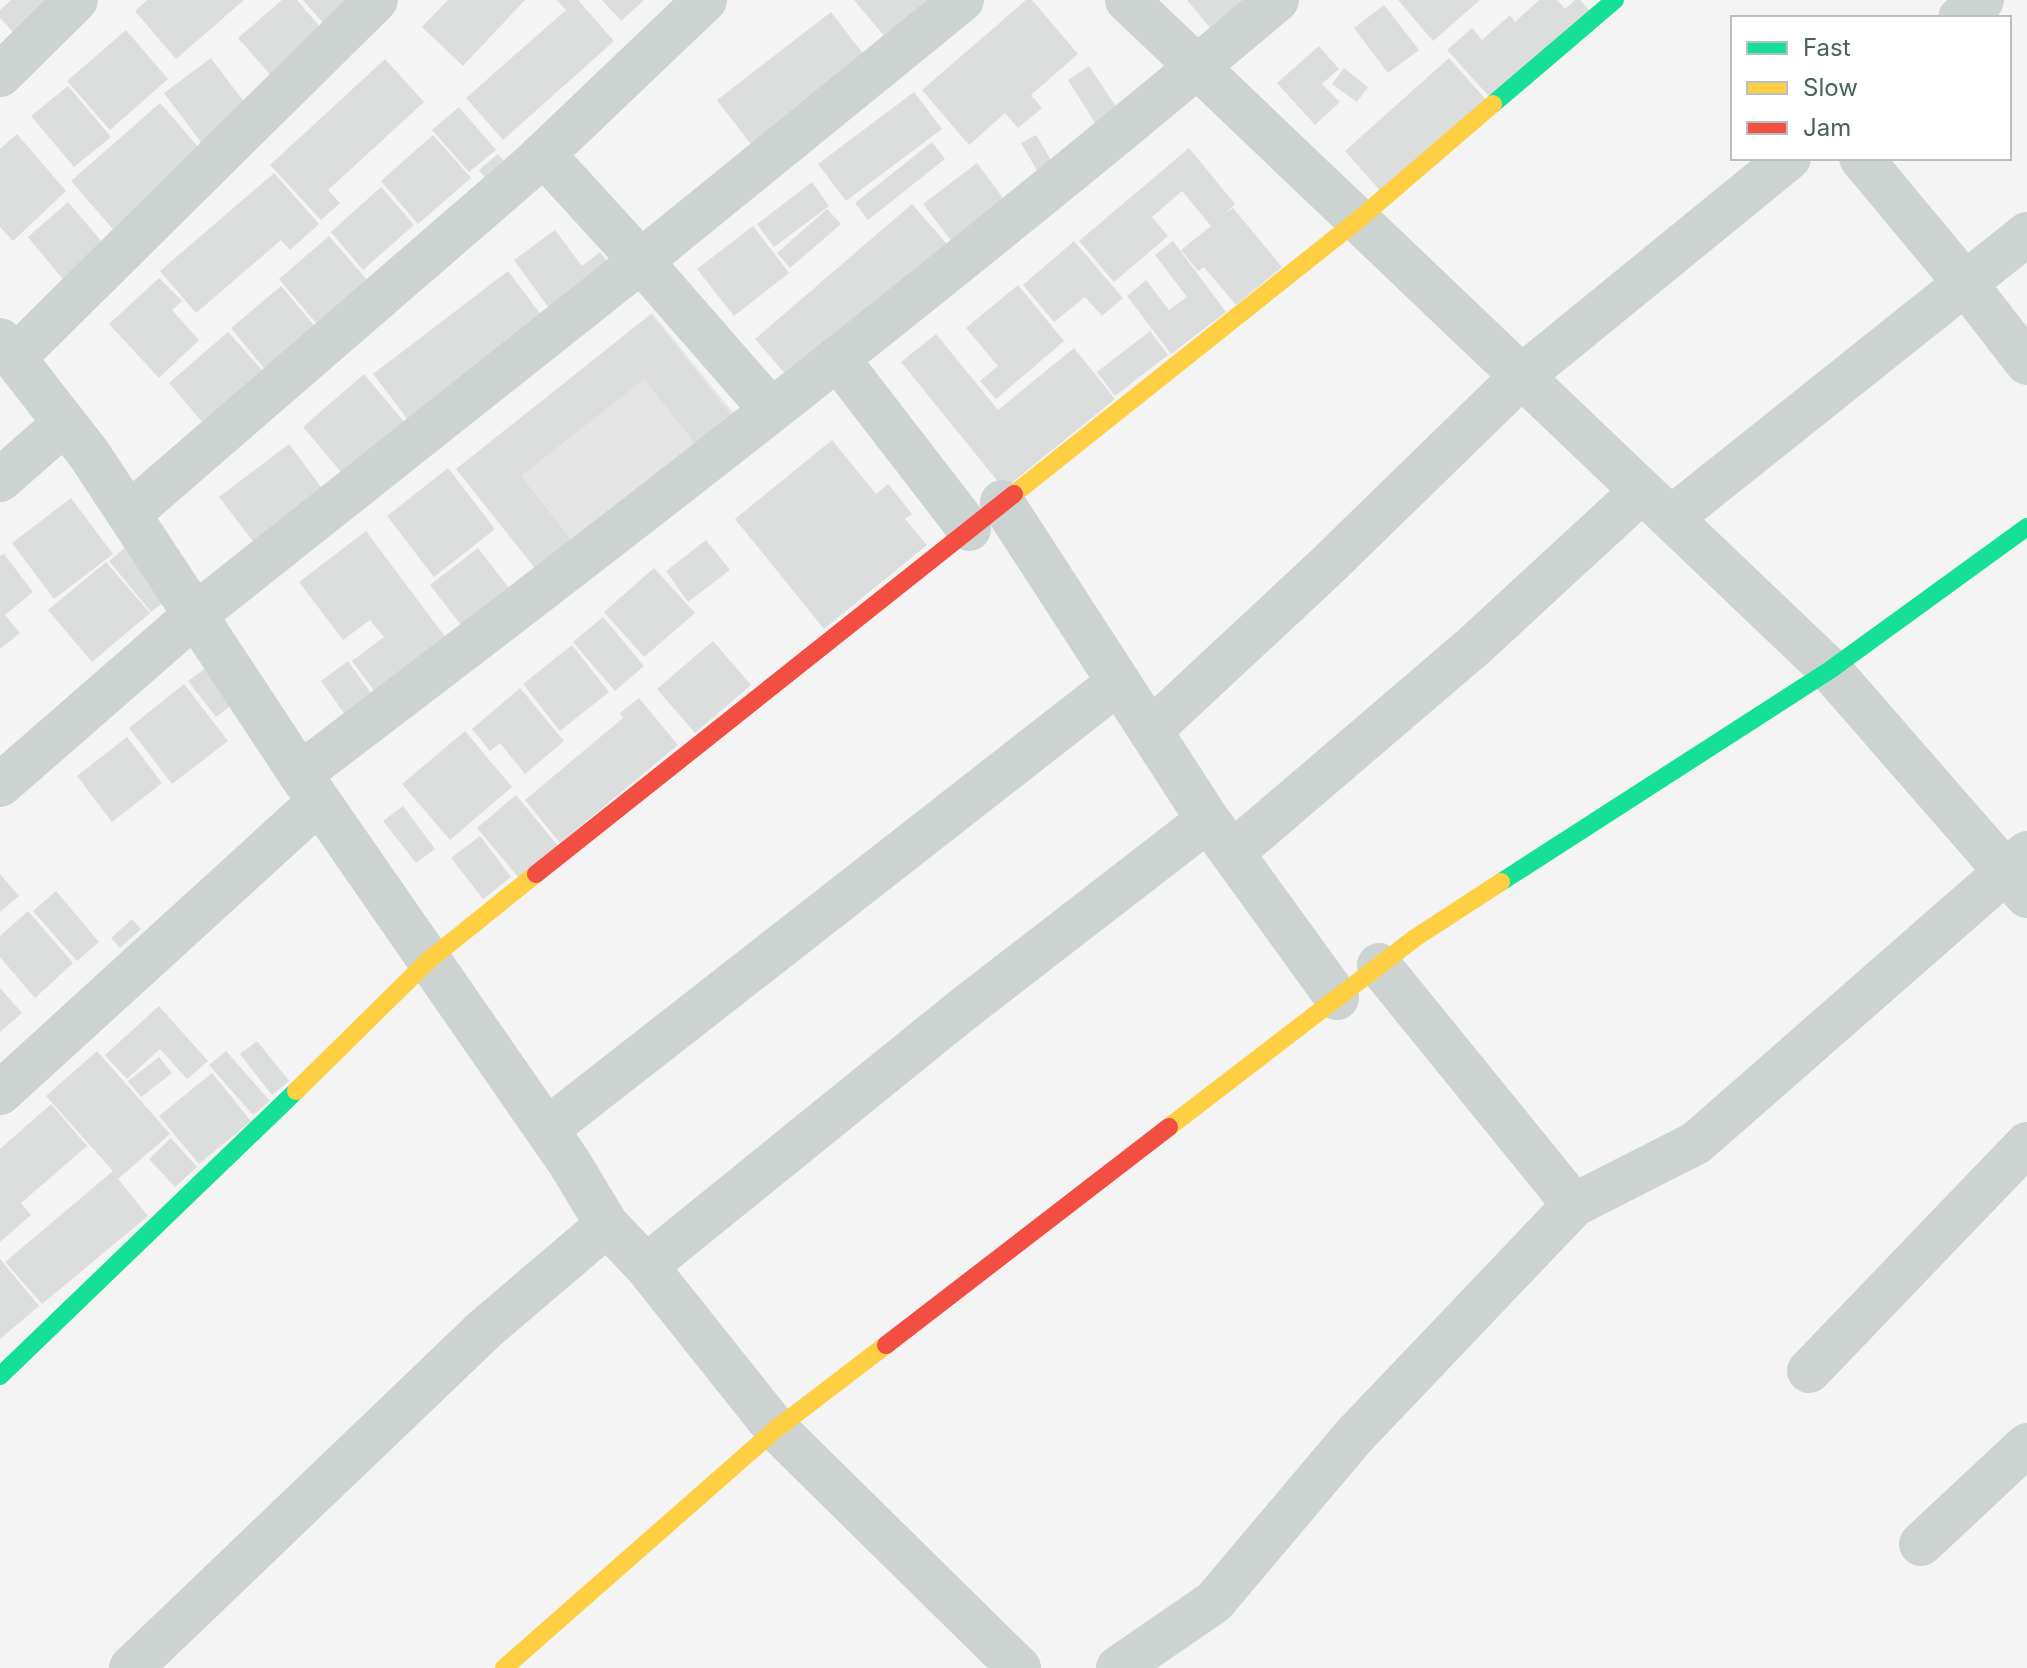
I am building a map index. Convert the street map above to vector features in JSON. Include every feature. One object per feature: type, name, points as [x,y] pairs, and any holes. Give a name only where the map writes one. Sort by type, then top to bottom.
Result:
[{"type":"street","points":[[0,75],[76,0]]},
{"type":"street","points":[[376,0],[7,349],[89,454],[310,788],[547,1129],[607,1225],[646,1266],[776,1429],[1019,1668]]},
{"type":"street","points":[[129,514],[543,154],[705,0]]},
{"type":"street","points":[[0,785],[195,615],[641,261],[962,0]]},
{"type":"street","points":[[1118,1668],[1214,1602],[1354,1436],[1574,1205],[1696,1143],[2020,874],[1830,670],[1127,0]]},
{"type":"street","points":[[0,1093],[310,788],[596,549],[1198,67],[1277,0]]},
{"type":"street","points":[[0,1376],[238,1149],[429,960],[1358,220],[1615,0]]},
{"type":"street","points":[[1962,16],[1982,0]]},
{"type":"street","points":[[543,154],[771,410]]},
{"type":"street","points":[[1150,731],[1327,566],[1522,376],[1787,160]]},
{"type":"street","points":[[1863,160],[2027,363]]},
{"type":"street","points":[[646,1266],[961,1011],[1220,836],[1474,646],[1656,504],[1965,283],[2027,234]]},
{"type":"street","points":[[837,358],[969,529]]},
{"type":"street","points":[[0,480],[65,423]]},
{"type":"street","points":[[1002,502],[1220,836],[1337,998]]},
{"type":"street","points":[[504,1668],[776,1429],[1415,938],[1830,670],[2027,527]]},
{"type":"street","points":[[547,1129],[1119,682]]},
{"type":"street","points":[[1379,965],[1574,1205]]},
{"type":"street","points":[[1809,1371],[2027,1144]]},
{"type":"street","points":[[131,1668],[486,1328],[607,1225]]},
{"type":"street","points":[[1921,1544],[2027,1445]]},
{"type":"shaded area","points":[[652,313],[740,421],[546,579],[458,470]]},
{"type":"building","points":[[11,0],[49,0],[17,36],[0,18],[0,10]]},
{"type":"building","points":[[147,0],[244,0],[176,59],[135,11]]},
{"type":"building","points":[[282,0],[297,0],[327,35],[275,80],[238,38]]},
{"type":"building","points":[[303,0],[354,0],[325,25]]},
{"type":"building","points":[[448,0],[525,0],[463,66],[422,27]]},
{"type":"building","points":[[557,0],[578,0],[614,41],[503,140],[466,98],[566,10]]},
{"type":"building","points":[[602,0],[644,0],[621,21]]},
{"type":"building","points":[[854,0],[929,0],[885,37]]},
{"type":"building","points":[[1026,0],[1032,0],[1078,54],[1031,95],[1042,108],[1018,128],[1005,113],[969,145],[922,90]]},
{"type":"building","points":[[1187,0],[1277,0],[1224,45]]},
{"type":"building","points":[[1398,0],[1480,0],[1433,41]]},
{"type":"building","points":[[1539,0],[1557,0],[1565,9],[1575,0],[1580,0],[1594,16],[1496,104],[1447,50],[1472,28],[1482,40],[1510,15],[1515,22]]},
{"type":"building","points":[[1384,5],[1419,50],[1388,73],[1354,28]]},
{"type":"building","points":[[831,12],[867,59],[753,147],[717,100]]},
{"type":"building","points":[[126,30],[168,79],[110,130],[67,81]]},
{"type":"building","points":[[1319,46],[1339,69],[1322,84],[1340,102],[1315,125],[1277,83]]},
{"type":"building","points":[[211,58],[253,114],[206,149],[164,93]]},
{"type":"building","points":[[1449,58],[1488,102],[1384,195],[1345,151]]},
{"type":"building","points":[[385,59],[424,102],[328,190],[340,203],[321,220],[270,165]]},
{"type":"building","points":[[1089,66],[1121,114],[1099,129],[1068,80]]},
{"type":"building","points":[[1344,68],[1368,87],[1357,102],[1332,84]]},
{"type":"building","points":[[68,86],[111,137],[74,167],[31,116]]},
{"type":"building","points":[[914,92],[942,129],[846,201],[818,164]]},
{"type":"building","points":[[160,103],[207,157],[118,235],[71,181]]},
{"type":"building","points":[[459,107],[496,150],[469,172],[432,130]]},
{"type":"building","points":[[17,134],[66,191],[13,241],[0,227],[0,149]]},
{"type":"building","points":[[433,135],[471,178],[418,224],[381,181]]},
{"type":"building","points":[[1036,135],[1054,165],[1039,174],[1021,143]]},
{"type":"building","points":[[932,142],[945,159],[868,220],[855,203]]},
{"type":"building","points":[[1189,148],[1235,204],[1225,213],[1233,208],[1282,267],[1236,305],[1204,267],[1198,271],[1181,250],[1211,226],[1182,191],[1152,217],[1168,236],[1114,282],[1079,241]]},
{"type":"building","points":[[498,154],[520,180],[500,196],[479,170]]},
{"type":"building","points":[[977,163],[1009,206],[955,246],[923,204]]},
{"type":"building","points":[[274,173],[319,224],[290,250],[281,240],[196,313],[160,271]]},
{"type":"building","points":[[812,182],[829,206],[774,247],[757,224]]},
{"type":"building","points":[[381,187],[414,225],[363,270],[331,232]]},
{"type":"building","points":[[68,202],[108,249],[67,284],[28,237]]},
{"type":"building","points":[[912,204],[952,250],[795,385],[755,339]]},
{"type":"building","points":[[827,209],[841,224],[790,268],[777,253]]},
{"type":"building","points":[[753,226],[789,273],[734,316],[697,269]]},
{"type":"building","points":[[555,230],[582,266],[600,252],[617,275],[557,319],[514,260]]},
{"type":"building","points":[[329,236],[367,280],[316,323],[279,279]]},
{"type":"building","points":[[1074,241],[1123,298],[1102,316],[1085,297],[1054,322],[1023,285]]},
{"type":"building","points":[[1173,241],[1226,312],[1171,354],[1127,296],[1146,280],[1169,310],[1187,297],[1155,255]]},
{"type":"building","points":[[508,271],[551,328],[409,421],[373,374]]},
{"type":"building","points":[[159,278],[182,301],[172,310],[199,340],[159,378],[109,324]]},
{"type":"building","points":[[1018,285],[1064,341],[996,399],[980,381],[998,366],[966,328]]},
{"type":"building","points":[[281,286],[323,336],[272,378],[231,328]]},
{"type":"building","points":[[651,314],[735,420],[699,448],[644,379],[521,476],[581,552],[545,581],[456,469]]},
{"type":"building","points":[[1150,331],[1168,355],[1115,396],[1097,372]]},
{"type":"building","points":[[228,332],[270,379],[210,431],[169,383]]},
{"type":"building","points":[[936,334],[998,410],[1074,348],[1115,399],[1004,489],[901,362]]},
{"type":"building","points":[[364,374],[415,435],[353,486],[303,427]]},
{"type":"building","points":[[832,440],[876,494],[888,484],[912,514],[905,519],[927,545],[824,629],[735,519]]},
{"type":"building","points":[[289,444],[321,487],[265,557],[219,497]]},
{"type":"building","points":[[448,468],[495,529],[434,577],[387,516]]},
{"type":"building","points":[[71,498],[113,554],[54,599],[12,543]]},
{"type":"building","points":[[366,531],[458,654],[387,708],[352,661],[384,637],[370,620],[343,640],[299,582]]},
{"type":"building","points":[[706,540],[730,570],[688,602],[666,571]]},
{"type":"building","points":[[130,544],[173,595],[151,612],[109,561]]},
{"type":"building","points":[[478,548],[520,602],[472,639],[430,585]]},
{"type":"building","points":[[4,554],[33,592],[5,615],[20,633],[0,649],[0,556]]},
{"type":"building","points":[[106,562],[150,613],[92,662],[48,610]]},
{"type":"building","points":[[654,568],[695,613],[644,657],[604,612]]},
{"type":"building","points":[[603,617],[644,666],[615,691],[573,642]]},
{"type":"building","points":[[713,641],[751,685],[695,733],[657,689]]},
{"type":"building","points":[[572,645],[609,692],[560,731],[523,684]]},
{"type":"building","points":[[348,661],[383,710],[356,730],[321,681]]},
{"type":"building","points":[[210,665],[237,701],[216,717],[188,681]]},
{"type":"building","points":[[184,684],[228,741],[172,784],[129,728]]},
{"type":"building","points":[[520,688],[564,741],[525,774],[500,743],[490,751],[472,729]]},
{"type":"building","points":[[639,698],[678,745],[560,843],[525,800],[623,718],[620,713]]},
{"type":"building","points":[[465,731],[512,787],[450,840],[402,784]]},
{"type":"building","points":[[127,737],[162,783],[112,822],[77,776]]},
{"type":"building","points":[[516,795],[558,846],[519,878],[477,828]]},
{"type":"building","points":[[403,806],[435,849],[416,863],[383,821]]},
{"type":"building","points":[[480,836],[511,877],[483,899],[451,858]]},
{"type":"building","points":[[0,874],[19,896],[0,912]]},
{"type":"building","points":[[56,891],[99,942],[77,961],[33,911]]},
{"type":"building","points":[[28,911],[73,963],[35,998],[0,957],[0,936]]},
{"type":"building","points":[[132,919],[141,929],[120,948],[111,938]]},
{"type":"building","points":[[0,988],[22,1013],[0,1032]]},
{"type":"building","points":[[159,1006],[208,1061],[187,1079],[160,1049],[127,1079],[105,1055]]},
{"type":"building","points":[[257,1041],[289,1081],[272,1095],[240,1054]]},
{"type":"building","points":[[97,1051],[170,1134],[118,1179],[148,1216],[42,1304],[5,1262],[113,1171],[46,1096]]},
{"type":"building","points":[[226,1051],[270,1101],[253,1115],[209,1065]]},
{"type":"building","points":[[159,1057],[172,1073],[141,1097],[128,1081]]},
{"type":"building","points":[[212,1073],[251,1121],[199,1164],[159,1116]]},
{"type":"building","points":[[51,1104],[87,1146],[21,1203],[31,1215],[0,1242],[0,1149]]},
{"type":"building","points":[[171,1138],[197,1167],[175,1187],[149,1159]]},
{"type":"building","points":[[0,1259],[39,1306],[0,1339]]},
{"type":"traffic: fast","points":[[1493,104],[1615,0]]},
{"type":"traffic: fast","points":[[1501,882],[1830,670],[2027,527]]},
{"type":"traffic: fast","points":[[0,1376],[296,1091]]},
{"type":"traffic: slow","points":[[1014,494],[1358,220],[1493,104]]},
{"type":"traffic: slow","points":[[296,1091],[429,960],[536,874]]},
{"type":"traffic: slow","points":[[1169,1127],[1415,938],[1501,882]]},
{"type":"traffic: slow","points":[[504,1668],[776,1429],[886,1345]]},
{"type":"traffic: jam","points":[[536,874],[1014,494]]},
{"type":"traffic: jam","points":[[886,1345],[1169,1127]]}]
